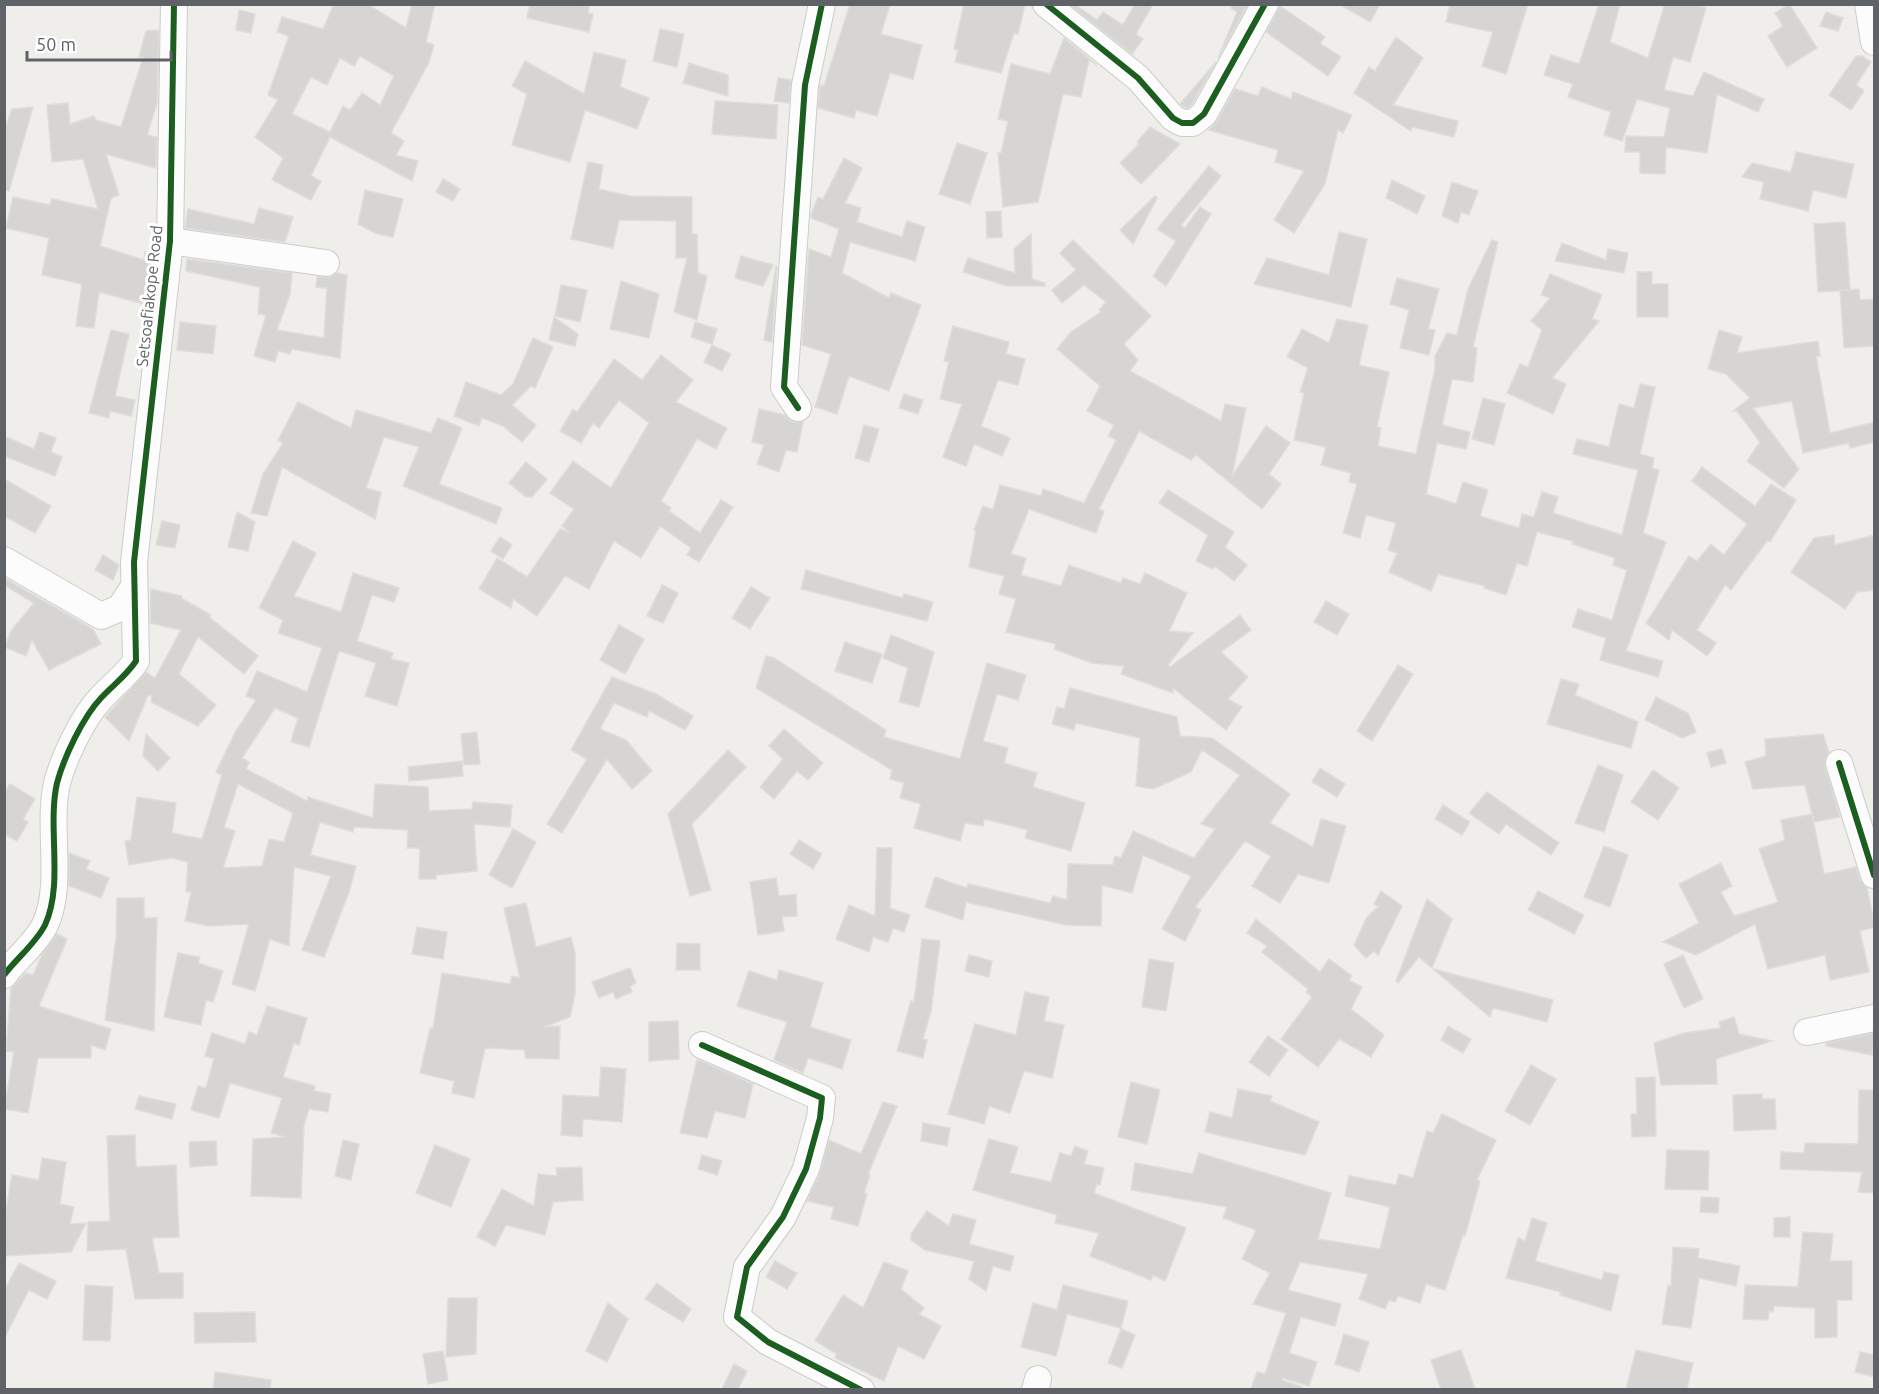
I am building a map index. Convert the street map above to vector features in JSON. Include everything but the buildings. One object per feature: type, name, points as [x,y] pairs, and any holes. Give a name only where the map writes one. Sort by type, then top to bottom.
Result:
[{"type":"street","name":"Setsoafiakope Road","points":[[4,975],[45,925],[52,903],[54,809],[58,782],[84,721],[102,697],[128,674],[136,661],[134,562],[170,241],[174,4]]},
{"type":"street","points":[[798,408],[784,387],[799,206],[805,86],[822,4]]},
{"type":"street","points":[[1046,4],[1138,78],[1173,118],[1182,123],[1193,123],[1204,114],[1265,4]]},
{"type":"street","points":[[1868,4],[1875,42]]},
{"type":"street","points":[[170,241],[326,262]]},
{"type":"street","points":[[4,560],[101,616],[120,609],[133,588]]},
{"type":"street","points":[[1839,763],[1875,875]]},
{"type":"street","points":[[1807,1032],[1875,1018]]},
{"type":"street","points":[[702,1045],[822,1098],[820,1119],[806,1169],[783,1217],[747,1267],[737,1317],[768,1342],[861,1389]]},
{"type":"cycle path","points":[[4,975],[41,932],[51,909],[55,874],[54,800],[64,761],[81,726],[94,706],[136,661],[134,562],[170,241],[174,4]]},
{"type":"cycle path","points":[[798,408],[784,387],[805,85],[822,4]]},
{"type":"cycle path","points":[[1046,4],[1138,78],[1173,118],[1182,123],[1193,123],[1204,114],[1265,4]]},
{"type":"cycle path","points":[[1839,763],[1874,875]]},
{"type":"cycle path","points":[[702,1045],[822,1098],[820,1118],[806,1169],[783,1217],[747,1267],[737,1317],[768,1342],[861,1390]]}]
